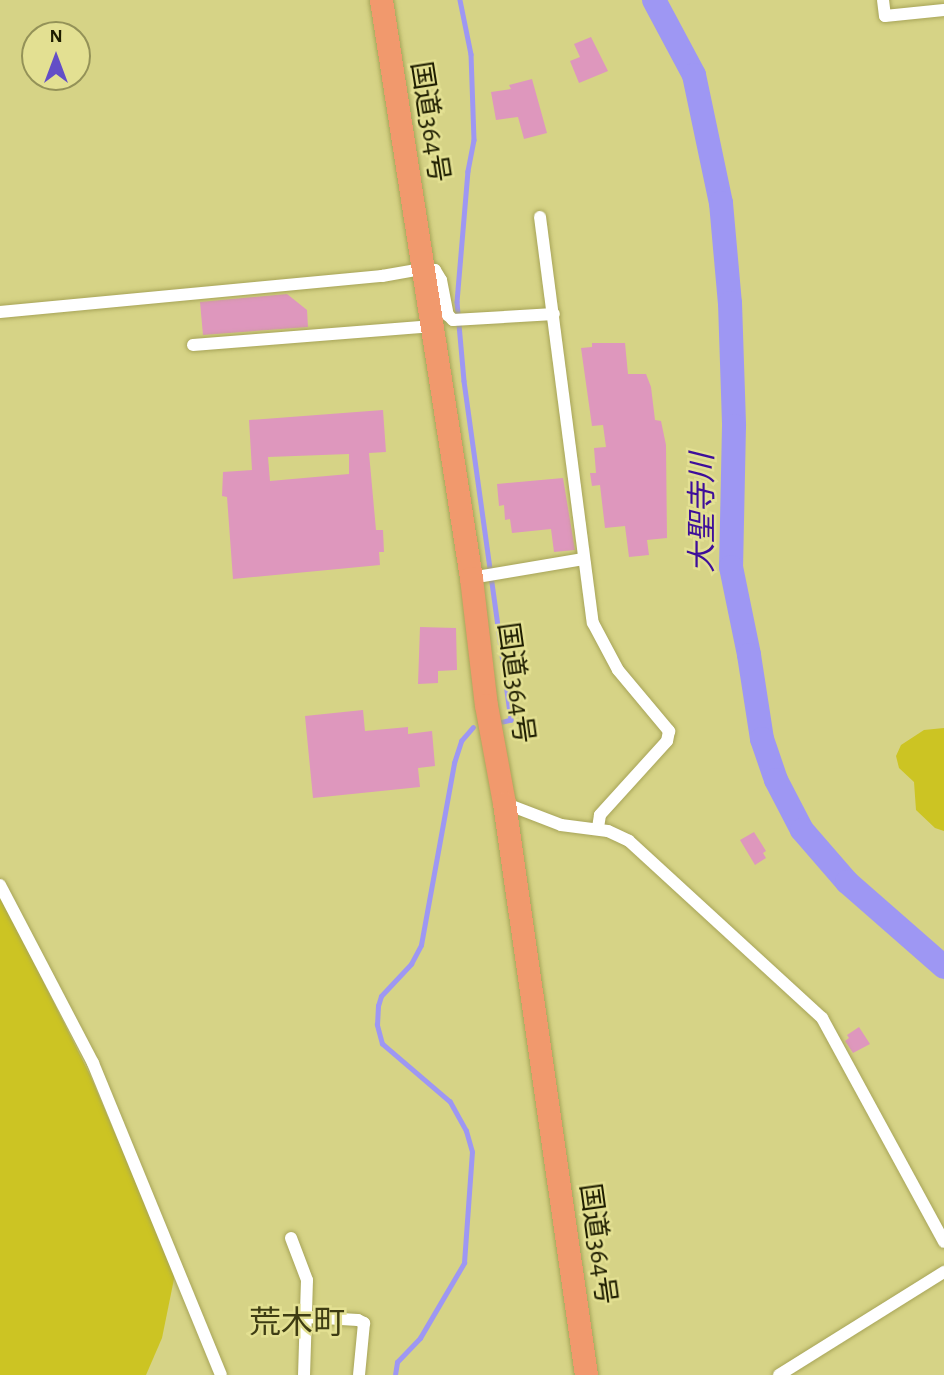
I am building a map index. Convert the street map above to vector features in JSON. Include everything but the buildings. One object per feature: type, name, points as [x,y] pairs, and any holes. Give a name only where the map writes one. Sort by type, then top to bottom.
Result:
[{"type":"highway","name":"国道364号","points":[[381,0],[471,578],[486,705],[504,803],[586,1375]]},
{"type":"street","points":[[883,0],[885,16],[944,10]]},
{"type":"street","points":[[540,216],[583,559],[596,632],[618,670],[669,731],[667,741],[600,815],[598,828]]},
{"type":"street","points":[[0,312],[382,276],[422,269],[435,270],[441,280],[448,315],[453,320],[472,321],[554,314]]},
{"type":"street","points":[[193,345],[433,326]]},
{"type":"street","points":[[471,578],[583,559]]},
{"type":"street","points":[[504,803],[561,825],[598,828],[617,833],[629,841],[822,1018],[944,1242]]},
{"type":"street","points":[[0,885],[93,1063],[221,1375]]},
{"type":"street","points":[[292,1238],[307,1280],[304,1375]]},
{"type":"street","points":[[779,1375],[944,1272]]},
{"type":"street","points":[[306,1317],[359,1320],[364,1323],[359,1375]]},
{"type":"shaded area","points":[[944,728],[944,831],[935,828],[916,810],[914,782],[899,768],[896,756],[901,745],[924,730]]},
{"type":"shaded area","points":[[0,895],[90,1075],[175,1274],[162,1338],[146,1375],[0,1375]]},
{"type":"waterway","points":[[460,0],[471,54],[474,140],[468,171],[457,302],[464,381],[511,720],[503,722]]},
{"type":"waterway","name":"大聖寺川","points":[[654,0],[694,75],[721,203],[730,303],[734,426],[731,567],[749,655],[762,739],[776,780],[802,830],[847,882],[944,967]]},
{"type":"waterway","points":[[395,1375],[397,1362],[420,1338],[464,1263],[472,1152],[466,1131],[450,1102],[382,1044],[377,1025],[378,1006],[381,996],[411,964],[421,945],[454,763],[461,741],[473,727]]},
{"type":"district","name":"荒木町","points":[[297,1323]]}]
